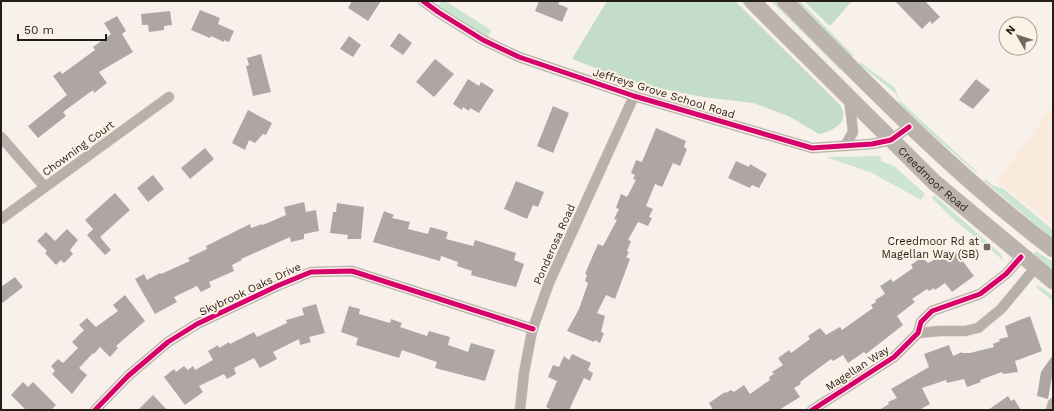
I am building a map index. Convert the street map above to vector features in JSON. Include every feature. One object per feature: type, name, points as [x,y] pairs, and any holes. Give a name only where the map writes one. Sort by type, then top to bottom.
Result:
[{"type":"main road","name":"Creedmoor Road","points":[[752,1],[934,182],[1021,257],[1053,281]]},
{"type":"main road","name":"Creedmoor Road","points":[[785,1],[909,127],[1006,212],[1053,249]]},
{"type":"street","name":"Jeffreys Grove School Road","points":[[423,1],[490,44],[520,57],[634,96],[812,148],[872,144],[891,140],[909,127]]},
{"type":"street","name":"Ponderosa Road","points":[[520,410],[524,373],[533,329],[549,283],[634,96]]},
{"type":"street","points":[[846,146],[853,132],[848,96]]},
{"type":"street","name":"Chowning Court","points":[[1,219],[44,186],[169,97]]},
{"type":"street","points":[[1,137],[44,186]]},
{"type":"street","name":"Magellan Way","points":[[812,410],[894,358],[918,334],[921,322],[932,311],[980,294],[1006,274],[1021,257]]},
{"type":"street","points":[[918,334],[940,331],[965,331],[978,328],[1001,309],[1035,268]]},
{"type":"street","name":"Skybrook Oaks Drive","points":[[95,410],[128,376],[168,342],[197,324],[277,286],[311,272],[352,271],[533,329]]},
{"type":"street","points":[[1051,410],[1053,403]]},
{"type":"shaded area","points":[[1053,106],[1053,225],[1004,186],[996,182]]},
{"type":"green space","points":[[441,1],[445,1],[491,30],[488,37],[442,10],[439,5]]},
{"type":"green space","points":[[607,1],[735,1],[840,105],[843,111],[842,121],[830,131],[819,134],[788,116],[753,103],[703,97],[663,89],[623,79],[572,59]]},
{"type":"green space","points":[[740,1],[743,1],[846,107]]},
{"type":"green space","points":[[771,1],[777,1],[843,67],[840,70]]},
{"type":"green space","points":[[796,1],[800,1],[854,56],[850,56]]},
{"type":"green space","points":[[804,1],[852,1],[830,26]]},
{"type":"green space","points":[[860,62],[895,88],[899,100],[977,172],[975,172],[909,114],[901,106],[895,93],[859,64]]},
{"type":"green space","points":[[878,156],[881,158],[881,161],[894,166],[925,194],[921,200],[872,173],[826,157]]},
{"type":"green space","points":[[985,179],[992,185],[1004,189],[1053,230],[1053,239],[984,181]]},
{"type":"green space","points":[[934,195],[1001,254],[1004,261],[952,218],[932,198]]},
{"type":"green space","points":[[1036,251],[1053,262],[1053,270],[1033,255]]},
{"type":"green space","points":[[1035,286],[1041,287],[1053,296],[1053,301]]},
{"type":"building","points":[[352,1],[381,1],[368,21],[348,8]]},
{"type":"building","points":[[539,1],[560,1],[558,4],[568,8],[562,22],[535,11]]},
{"type":"building","points":[[895,1],[925,1],[940,17],[932,24],[930,21],[922,29]]},
{"type":"building","points":[[200,10],[220,18],[218,24],[234,31],[229,42],[224,40],[224,42],[211,36],[210,38],[191,30]]},
{"type":"building","points":[[170,11],[172,25],[164,26],[164,30],[149,32],[148,25],[142,25],[141,14]]},
{"type":"building","points":[[117,16],[126,31],[122,34],[133,52],[99,72],[107,83],[94,93],[93,90],[63,112],[66,116],[38,138],[28,126],[67,95],[53,76],[60,71],[62,74],[95,50],[93,47],[111,34],[104,23]]},
{"type":"building","points":[[399,33],[412,43],[403,55],[390,46]]},
{"type":"building","points":[[349,36],[361,45],[353,57],[340,49]]},
{"type":"building","points":[[261,54],[271,92],[253,96],[246,66],[249,65],[247,58]]},
{"type":"building","points":[[435,59],[454,74],[434,97],[416,82]]},
{"type":"building","points":[[468,79],[479,86],[481,82],[494,90],[479,113],[470,108],[469,111],[463,107],[462,110],[453,104]]},
{"type":"building","points":[[976,79],[990,90],[973,109],[959,100]]},
{"type":"building","points":[[553,106],[569,113],[553,153],[537,146]]},
{"type":"building","points":[[248,110],[272,123],[266,135],[263,134],[255,143],[249,140],[245,150],[232,143]]},
{"type":"building","points":[[656,128],[686,141],[684,147],[687,149],[680,166],[673,163],[662,187],[655,184],[646,206],[653,209],[649,217],[652,218],[648,226],[638,222],[628,240],[631,241],[627,251],[629,252],[626,257],[630,259],[615,299],[606,295],[597,313],[605,316],[601,332],[604,333],[600,343],[595,340],[594,342],[567,331],[579,309],[588,283],[585,281],[587,275],[585,274],[590,262],[598,244],[603,246],[617,220],[614,219],[619,209],[616,208],[621,194],[627,197],[636,180],[633,179],[635,175],[631,173],[636,160],[642,162]]},
{"type":"building","points":[[205,148],[214,159],[190,179],[181,168]]},
{"type":"building","points":[[736,161],[749,167],[750,164],[767,174],[759,188],[752,185],[750,188],[728,178]]},
{"type":"building","points":[[153,175],[164,189],[148,202],[137,188]]},
{"type":"building","points":[[516,181],[544,192],[538,207],[533,205],[527,219],[504,209]]},
{"type":"building","points":[[115,193],[130,210],[100,237],[111,250],[105,255],[87,235],[93,229],[85,220]]},
{"type":"building","points":[[304,202],[306,212],[316,210],[319,231],[304,234],[304,239],[291,242],[290,237],[241,259],[242,260],[232,265],[234,271],[209,282],[211,287],[201,292],[197,286],[174,297],[177,302],[155,314],[135,279],[144,274],[147,280],[190,261],[188,258],[207,249],[206,246],[250,224],[251,228],[262,224],[263,225],[286,215],[284,207]]},
{"type":"building","points":[[337,203],[364,207],[361,239],[347,239],[348,235],[330,233],[333,212],[336,212]]},
{"type":"building","points":[[384,211],[394,215],[392,218],[410,222],[408,229],[428,234],[430,227],[448,232],[446,239],[473,246],[475,240],[516,253],[514,260],[524,264],[516,287],[471,275],[472,271],[457,266],[458,262],[441,256],[440,261],[373,242]]},
{"type":"building","points":[[67,229],[78,240],[70,250],[73,254],[64,263],[61,260],[56,265],[45,253],[47,251],[37,241],[46,232],[55,241]]},
{"type":"building","points":[[955,251],[974,276],[952,292],[945,283],[935,290],[934,288],[929,291],[927,289],[912,299],[915,302],[897,316],[903,325],[866,354],[864,352],[848,363],[843,355],[833,361],[831,359],[794,388],[800,397],[779,410],[713,410],[709,403],[725,392],[726,393],[731,390],[734,392],[744,385],[750,394],[770,380],[769,377],[774,374],[772,372],[783,365],[778,358],[789,350],[791,353],[810,339],[808,336],[820,328],[826,335],[840,327],[842,330],[873,308],[871,305],[876,302],[875,300],[885,294],[880,286],[891,279],[893,282],[913,268],[911,265],[922,257],[928,263],[943,255],[945,258]]},
{"type":"building","points":[[15,277],[23,287],[1,304],[1,287]]},
{"type":"building","points":[[125,295],[145,321],[116,346],[118,348],[110,357],[100,347],[94,354],[93,353],[79,368],[87,375],[72,394],[52,374],[55,371],[51,366],[58,359],[63,363],[78,348],[72,342],[84,330],[79,325],[87,318],[96,327],[118,311],[113,305]]},
{"type":"building","points":[[316,304],[325,333],[309,337],[311,342],[300,345],[299,339],[273,352],[277,359],[260,368],[254,358],[234,368],[236,374],[227,379],[224,374],[199,386],[203,392],[185,405],[164,377],[174,369],[176,372],[184,366],[188,370],[193,366],[195,370],[213,360],[208,351],[218,345],[219,348],[229,342],[230,344],[254,332],[257,337],[287,323],[286,320],[304,315],[302,308]]},
{"type":"building","points":[[349,306],[360,309],[359,314],[390,323],[391,319],[402,323],[400,327],[427,336],[429,331],[450,337],[448,345],[468,352],[471,343],[495,350],[485,381],[435,368],[437,362],[402,350],[399,358],[356,345],[358,338],[341,332]]},
{"type":"building","points":[[1030,316],[1042,351],[1015,361],[1018,372],[1003,374],[1002,372],[980,380],[981,382],[967,387],[964,379],[947,383],[946,380],[922,388],[930,404],[919,410],[879,410],[889,404],[888,402],[897,398],[891,389],[929,367],[924,354],[949,345],[953,356],[962,352],[970,353],[994,347],[993,344],[1000,341],[999,339],[1008,337],[1005,326]]},
{"type":"building","points":[[572,354],[591,363],[588,370],[593,373],[590,381],[584,378],[569,410],[552,410],[546,407],[557,381],[548,377],[553,365],[559,367],[564,356],[569,360]]},
{"type":"building","points":[[1053,355],[1053,371],[1048,399],[1037,396],[1041,372]]},
{"type":"building","points":[[23,382],[28,387],[33,382],[56,405],[51,410],[26,410],[11,395]]},
{"type":"building","points":[[153,395],[167,410],[138,410]]},
{"type":"building","points":[[1008,396],[1011,401],[1014,399],[1021,410],[988,410]]},
{"type":"cycle path","points":[[423,1],[483,40],[519,57],[634,96],[812,148],[872,144],[891,140],[909,127]]},
{"type":"cycle path","points":[[812,410],[894,357],[918,333],[921,322],[932,311],[980,294],[1006,274],[1021,257]]},
{"type":"cycle path","points":[[95,410],[128,376],[168,342],[197,324],[277,286],[311,272],[352,271],[533,329]]},
{"type":"place","name":"Creedmoor Rd at Magellan Way (SB)","points":[[987,247]]}]
